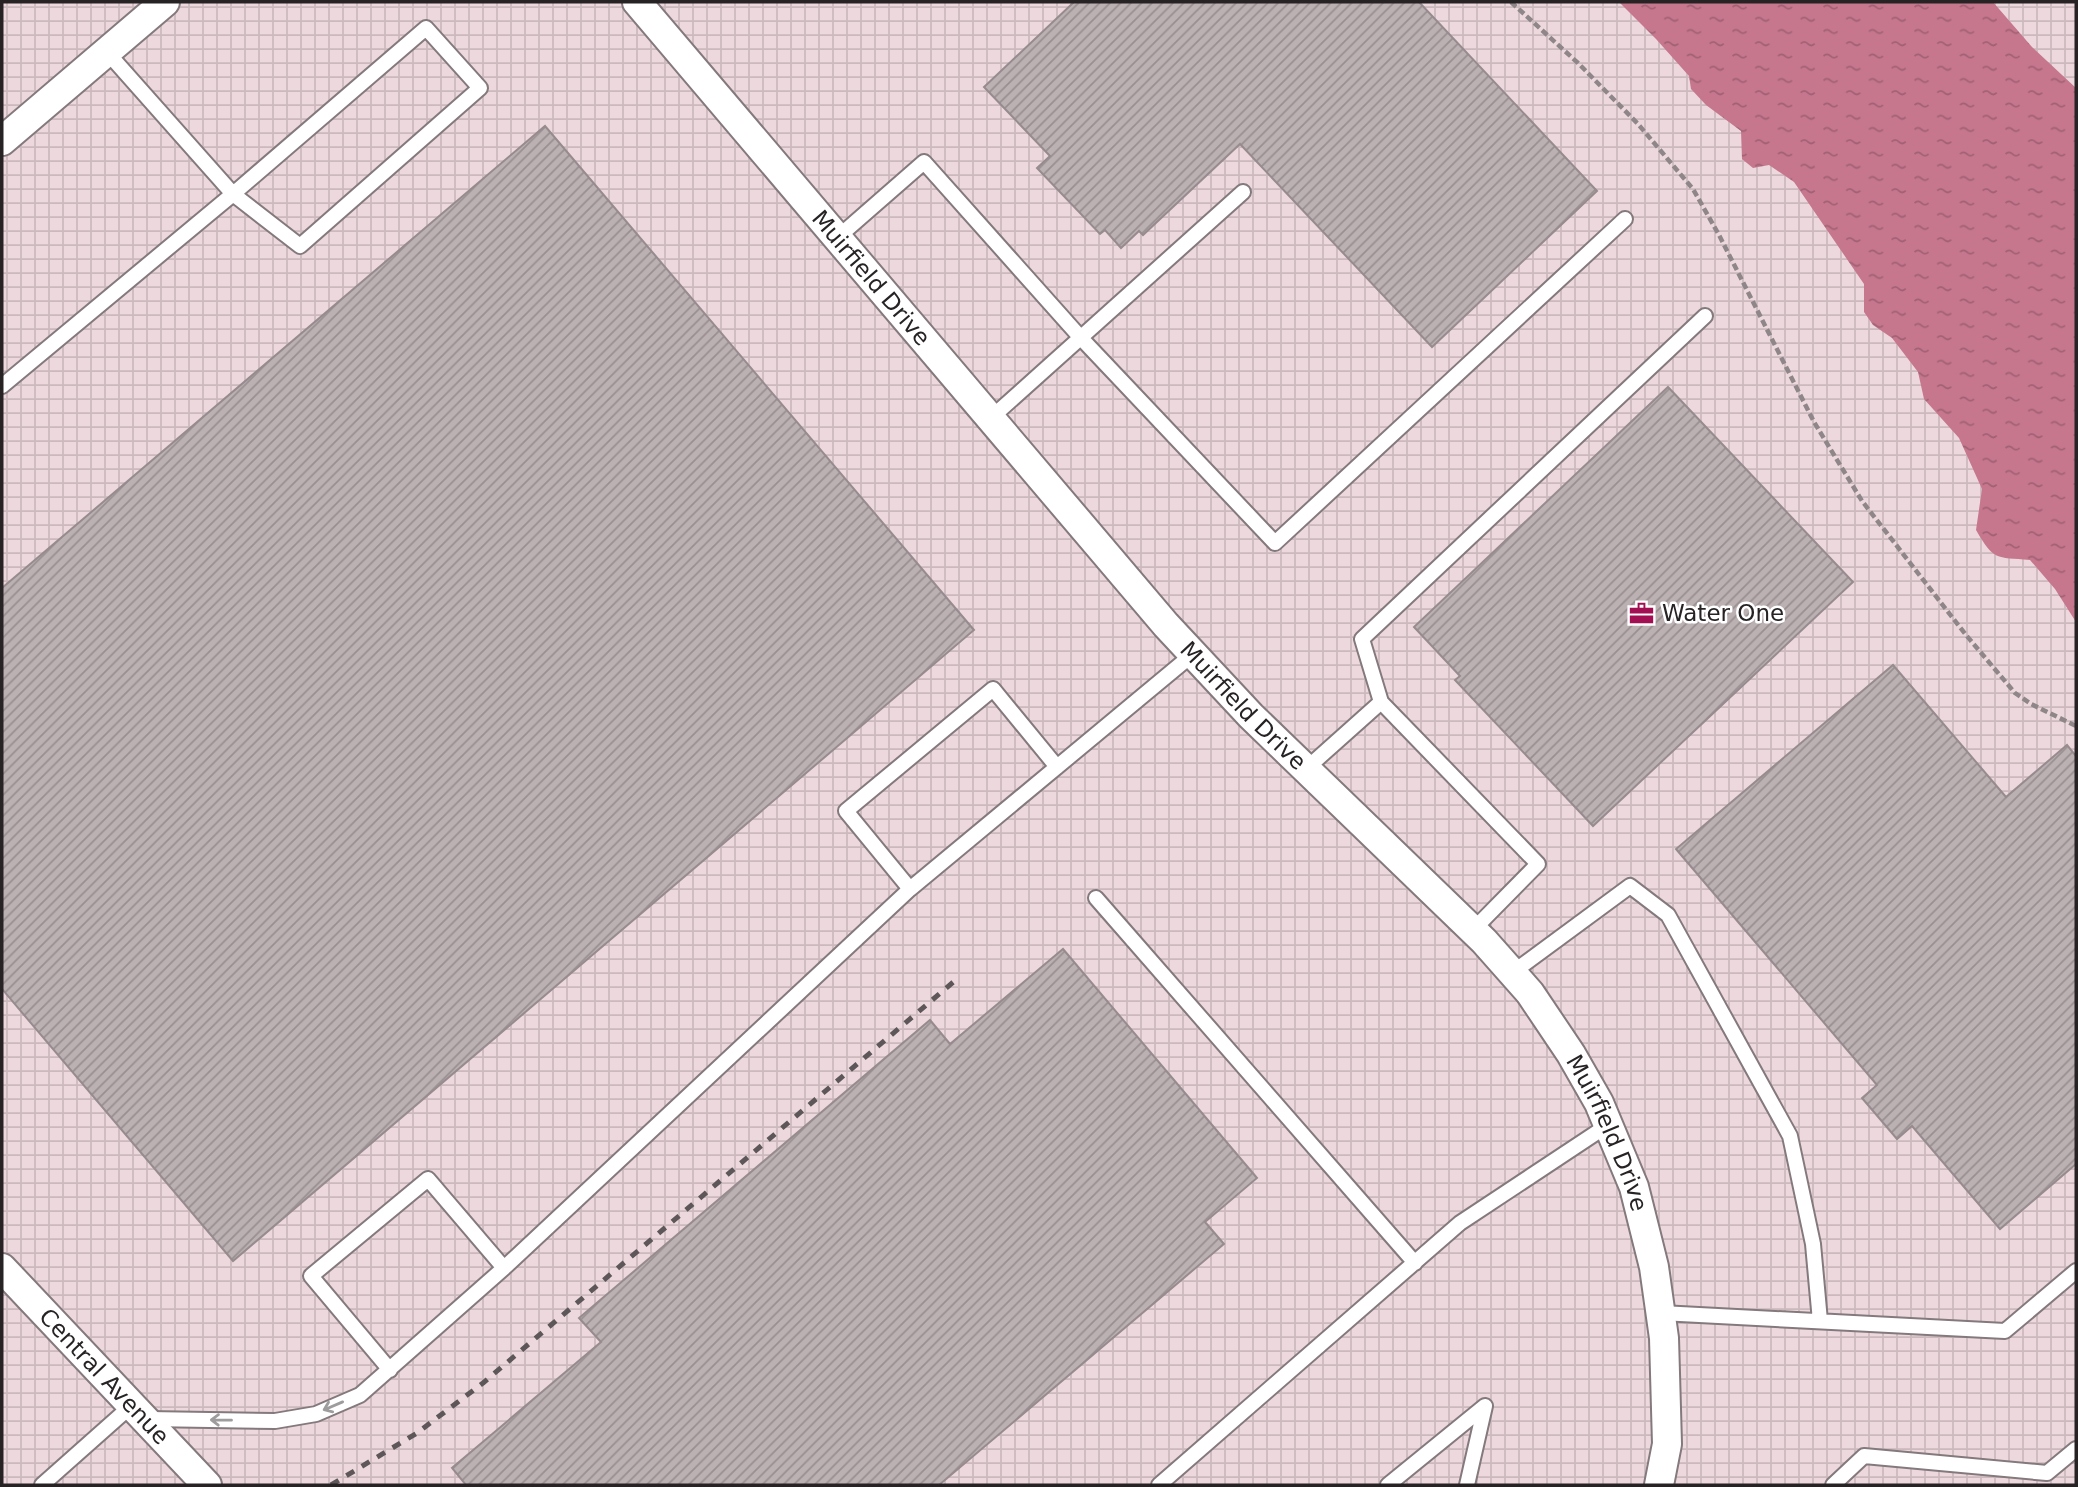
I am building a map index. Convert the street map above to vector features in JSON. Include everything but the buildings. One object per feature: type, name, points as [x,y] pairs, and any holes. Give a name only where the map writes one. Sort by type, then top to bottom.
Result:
[{"type":"street","points":[[2,141],[165,2]]},
{"type":"street","name":"Muirfield Drive","points":[[637,2],[1166,625],[1251,716],[1473,930],[1530,993],[1571,1054],[1599,1103],[1633,1187],[1654,1267],[1664,1338],[1667,1444],[1659,1485]]},
{"type":"street","name":"Central Avenue","points":[[2,1268],[206,1485]]},
{"type":"lane","points":[[2,386],[233,194],[426,28],[480,88],[300,246],[233,194],[107,52]]},
{"type":"lane","points":[[837,239],[925,162],[1081,338],[1275,542],[1625,219]]},
{"type":"lane","points":[[990,418],[1243,192]]},
{"type":"lane","points":[[1473,930],[1538,864],[1381,702],[1362,639],[1705,316]]},
{"type":"lane","points":[[42,1485],[138,1412],[275,1421],[316,1414],[360,1395],[504,1268],[911,890],[1193,654]]},
{"type":"lane","points":[[911,890],[846,811],[993,689],[1057,767]]},
{"type":"lane","points":[[1306,769],[1381,702]]},
{"type":"lane","points":[[1512,973],[1630,886],[1668,915],[1790,1136],[1812,1244],[1820,1321]]},
{"type":"lane","points":[[1096,898],[1415,1263]]},
{"type":"lane","points":[[1159,1485],[1460,1223],[1608,1125]]},
{"type":"lane","points":[[390,1370],[312,1276],[428,1179],[504,1268]]},
{"type":"lane","points":[[1661,1313],[2005,1331],[2076,1271]]},
{"type":"lane","points":[[1388,1485],[1485,1406],[1467,1485]]},
{"type":"lane","points":[[1833,1485],[1864,1456],[2047,1473],[2076,1449]]},
{"type":"path","points":[[1511,2],[1578,63],[1621,107],[1693,189],[1821,433],[1863,502],[1966,635],[2015,693],[2076,726]]},
{"type":"shaded area","points":[[2,2],[2076,2],[2076,1485],[2,1485]]},
{"type":"water","points":[[1619,2],[1993,2],[2032,47],[2076,88],[2076,622],[2055,589],[2030,560],[1997,555],[1982,540],[1976,530],[1982,489],[1959,438],[1924,399],[1918,372],[1892,338],[1873,325],[1864,312],[1864,284],[1794,182],[1769,165],[1753,168],[1742,159],[1741,131],[1706,105],[1691,89],[1689,76]]},
{"type":"railway","points":[[331,1485],[417,1433],[483,1383],[958,978]]},
{"type":"place","name":"Water One","points":[[1642,613]]}]
